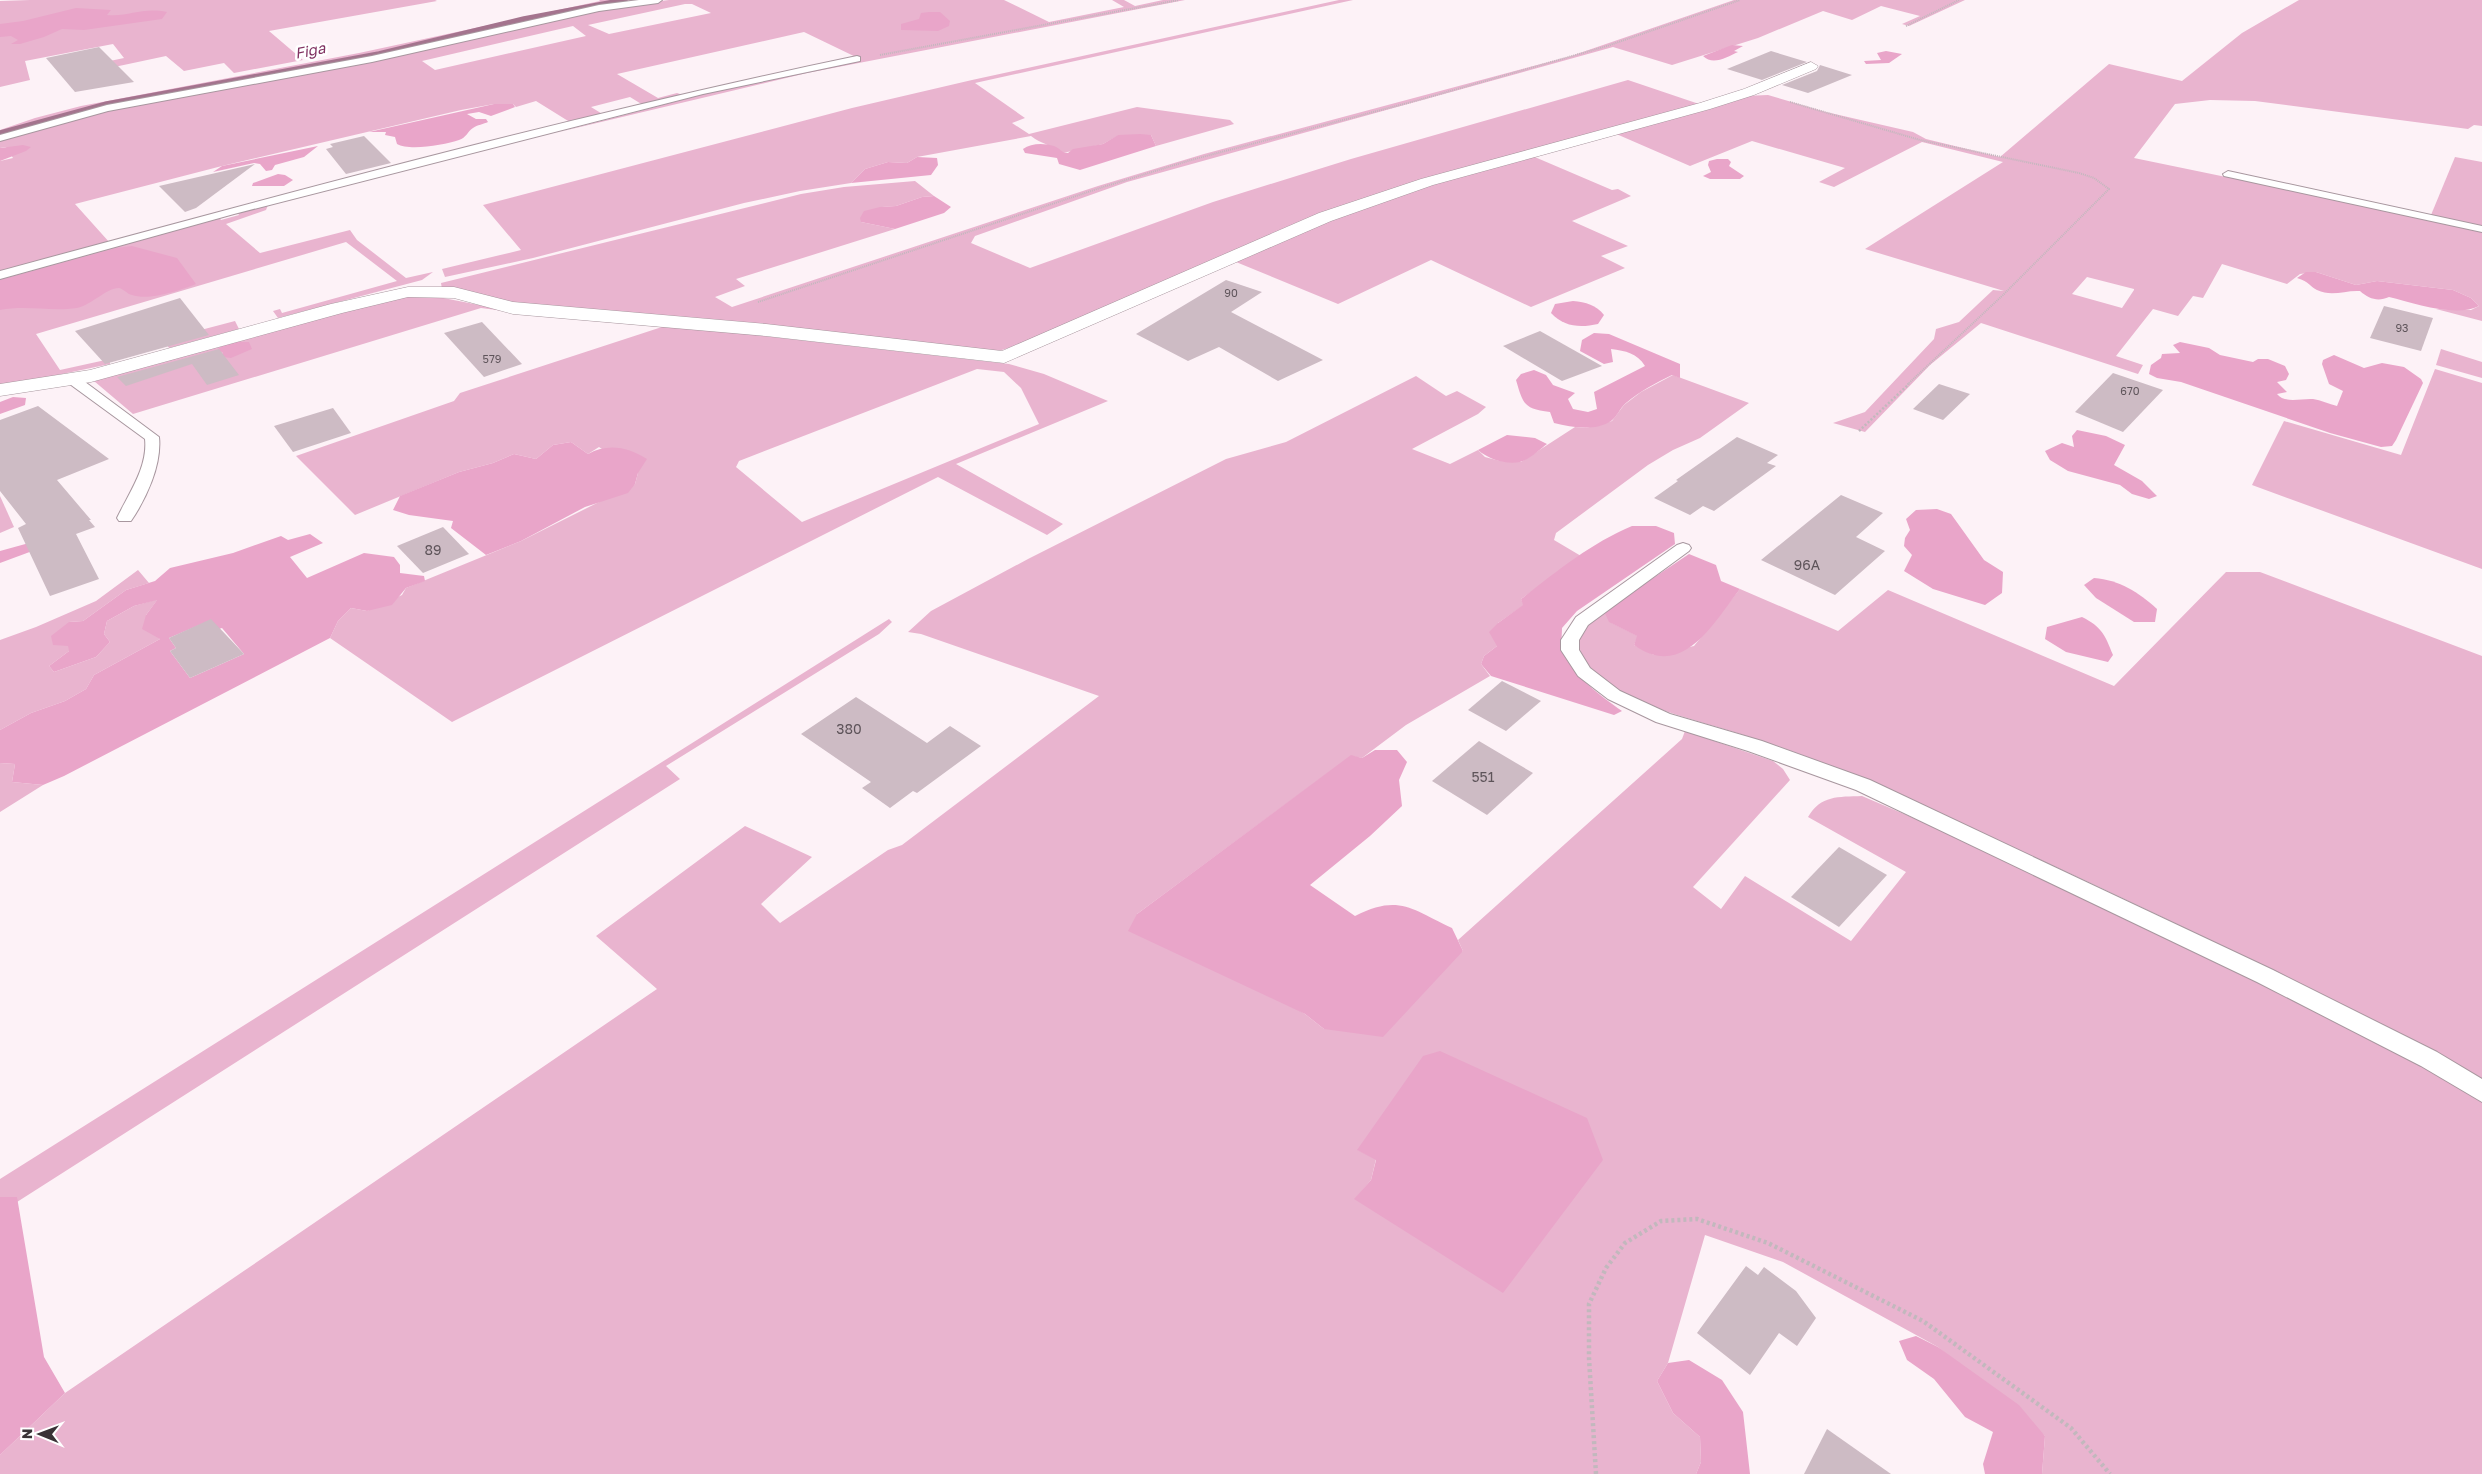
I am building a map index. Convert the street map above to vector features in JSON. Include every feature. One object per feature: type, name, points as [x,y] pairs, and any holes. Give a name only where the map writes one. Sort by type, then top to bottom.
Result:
[{"type":"street","points":[[0,390],[91,376],[338,308],[408,292],[454,292],[523,310],[766,330],[1004,357],[1325,217],[1427,182],[1751,92],[1811,66]]},
{"type":"lane","points":[[0,138],[106,108],[372,59],[599,8],[658,0]]},
{"type":"lane","points":[[527,14],[542,10]]},
{"type":"lane","points":[[32,118],[87,103],[360,51],[413,39]]},
{"type":"lane","points":[[0,275],[220,214],[702,91],[857,59]]},
{"type":"lane","points":[[2228,174],[2482,229]]},
{"type":"lane","points":[[72,379],[152,437],[154,445],[148,467],[125,518]]},
{"type":"lane","points":[[1683,548],[1582,621],[1570,640],[1570,650],[1584,672],[1614,695],[1663,718],[1756,746],[1863,785],[2265,976],[2429,1059],[2482,1092]]},
{"type":"path","points":[[857,59],[1180,0]]},
{"type":"path","points":[[756,302],[1103,187],[1191,160],[1419,100],[1607,46],[1740,0]]},
{"type":"path","points":[[1906,26],[1959,0]]},
{"type":"path","points":[[1751,92],[1920,140],[2005,160],[2079,173],[2094,178],[2109,189],[2003,295],[1859,431]]},
{"type":"path","points":[[1596,1474],[1589,1358],[1589,1304],[1606,1268],[1625,1243],[1661,1221],[1697,1219],[1768,1243],[1923,1321],[2072,1428],[2110,1474]]},
{"type":"shaded area","points":[[599,0],[644,0],[604,5],[379,55],[83,112],[0,136],[0,130],[35,118],[81,106],[359,53]]},
{"type":"shaded area","points":[[669,0],[1004,0],[1049,22],[1124,7],[1112,0],[1124,0],[1135,6],[1163,0],[1185,0],[807,73],[559,132],[739,85],[860,59],[804,32],[617,74],[658,98],[677,93],[683,95],[643,105],[630,97],[591,107],[604,115],[573,124],[536,101],[516,107],[513,104],[494,104],[461,110],[222,166],[75,204],[110,243],[0,274],[0,161],[13,158],[6,147],[0,148],[0,141],[87,115],[373,60],[600,9]],"holes":[[[692,4],[711,13],[609,34],[588,25]],[[573,26],[586,36],[435,70],[422,61]]]},
{"type":"shaded area","points":[[1339,0],[1353,0],[975,83],[1025,118],[1012,123],[1029,134],[1137,107],[1230,120],[1234,124],[1156,146],[1151,135],[1119,135],[1103,144],[1063,153],[1031,136],[917,157],[907,163],[888,162],[865,169],[851,183],[800,191],[744,203],[533,258],[445,277],[442,269],[521,250],[483,205],[852,108]]},
{"type":"shaded area","points":[[1734,0],[1965,0],[1909,26],[1902,24],[1920,16],[1881,6],[1852,20],[1823,11],[1758,38],[1672,65],[1613,47],[1127,182],[975,236],[971,243],[1030,268],[1213,202],[1351,159],[1628,80],[1702,105],[1425,180],[1026,343],[995,352],[571,313],[442,289],[441,283],[801,194],[844,187],[915,181],[934,196],[922,197],[896,206],[882,207],[861,222],[895,229],[736,279],[745,286],[715,297],[732,307],[1098,186],[1204,154],[1571,56]]},
{"type":"shaded area","points":[[2299,0],[2482,0],[2482,126],[2474,125],[2468,129],[2255,101],[2210,100],[2175,104],[2134,158],[2226,177],[2227,175],[2482,231],[2482,321],[2436,309],[2471,310],[2479,306],[2471,298],[2453,290],[2377,281],[2356,285],[2316,272],[2300,274],[2287,284],[2222,264],[2203,298],[2193,296],[2178,316],[2153,309],[2116,356],[2143,365],[2138,374],[1981,323],[1930,365],[1865,432],[1833,423],[1865,412],[1934,339],[1936,329],[1959,322],[1993,290],[2004,291],[1865,249],[2003,162],[1922,142],[1834,187],[1819,182],[1845,168],[1752,141],[1690,166],[1614,133],[1744,96],[1768,95],[1826,112],[1913,132],[1926,139],[2000,157],[2109,64],[2182,81],[2242,33]],"holes":[[[2087,277],[2134,289],[2122,308],[2072,294]]]},
{"type":"shaded area","points":[[0,1],[437,1],[269,31],[303,60],[234,73],[224,63],[184,71],[166,56],[72,76],[72,69],[124,58],[113,44],[25,61],[30,80],[0,87]]},
{"type":"shaded area","points":[[76,8],[111,10],[107,15],[122,15],[143,11],[167,12],[162,19],[84,30],[62,29],[20,44],[11,44],[18,40],[11,36],[0,37],[0,24],[23,21]]},
{"type":"shaded area","points":[[940,12],[950,21],[949,26],[938,31],[901,30],[901,24],[919,19],[921,13]]},
{"type":"shaded area","points":[[1732,45],[1743,46],[1734,51],[1738,52],[1720,60],[1711,60],[1703,56]]},
{"type":"shaded area","points":[[1886,51],[1902,54],[1889,63],[1866,64],[1864,61],[1881,60],[1877,53]]},
{"type":"shaded area","points":[[494,104],[513,104],[515,107],[491,116],[479,112],[467,114],[476,119],[486,119],[488,122],[476,126],[461,139],[445,144],[418,147],[403,146],[397,144],[395,137],[385,135],[386,132],[369,132]]},
{"type":"shaded area","points":[[1118,135],[1151,135],[1156,146],[1080,170],[1059,164],[1057,158],[1025,153],[1023,149],[1038,144],[1046,144],[1068,153],[1073,149],[1103,144]]},
{"type":"shaded area","points":[[23,145],[31,147],[26,151],[0,161],[0,148]]},
{"type":"shaded area","points":[[318,146],[304,157],[275,165],[272,170],[266,171],[260,164],[254,163],[213,172],[222,166]]},
{"type":"shaded area","points":[[1530,155],[1612,190],[1618,189],[1631,196],[1572,221],[1628,246],[1601,256],[1625,268],[1531,307],[1431,260],[1338,304],[1236,262],[1336,217],[1408,191]]},
{"type":"shaded area","points":[[917,157],[937,158],[938,165],[931,175],[851,183],[865,169],[888,162],[907,163]]},
{"type":"shaded area","points":[[2455,157],[2482,162],[2482,226],[2431,215]]},
{"type":"shaded area","points":[[1728,159],[1731,162],[1729,166],[1744,176],[1740,179],[1710,179],[1703,176],[1711,172],[1708,165],[1709,161]]},
{"type":"shaded area","points":[[278,174],[285,175],[293,180],[284,186],[252,186],[253,183]]},
{"type":"shaded area","points":[[934,196],[951,207],[944,213],[895,229],[861,222],[860,218],[864,211],[896,206],[922,197]]},
{"type":"shaded area","points":[[268,205],[266,210],[226,224],[260,253],[350,230],[357,240],[406,278],[433,272],[422,280],[278,318],[273,311],[280,309],[282,313],[397,281],[346,242],[36,334],[60,370],[110,359],[110,364],[0,387],[0,278],[219,217],[221,220],[239,215],[237,212]]},
{"type":"shaded area","points":[[132,246],[177,258],[196,284],[165,294],[147,297],[132,295],[119,288],[114,289],[77,308],[0,310],[0,280],[116,248]]},
{"type":"shaded area","points":[[2306,272],[2316,272],[2356,285],[2377,281],[2453,290],[2471,298],[2479,306],[2459,311],[2447,310],[2422,306],[2389,297],[2374,299],[2360,291],[2328,293],[2314,288],[2297,278]]},
{"type":"shaded area","points":[[433,296],[526,314],[481,308],[133,414],[94,381],[93,377],[392,297]]},
{"type":"shaded area","points":[[1573,301],[1590,305],[1604,315],[1598,324],[1579,326],[1567,324],[1551,313],[1555,304]]},
{"type":"shaded area","points":[[235,321],[239,329],[169,348],[166,344],[197,331]]},
{"type":"shaded area","points":[[668,325],[1009,364],[1044,374],[1108,401],[956,464],[1063,524],[1047,535],[938,477],[452,722],[330,638],[338,621],[351,608],[367,611],[402,595],[406,588],[521,541],[635,484],[638,473],[599,447],[588,454],[571,442],[553,445],[536,459],[514,454],[493,463],[459,472],[355,515],[296,456],[454,401],[460,393]],"holes":[[[977,369],[1004,372],[1021,388],[1039,424],[802,522],[736,467],[739,461]]]},
{"type":"shaded area","points":[[1594,333],[1609,334],[1680,364],[1680,378],[1672,375],[1642,391],[1626,403],[1611,421],[1597,427],[1583,428],[1554,423],[1550,412],[1530,407],[1523,400],[1516,380],[1521,374],[1534,370],[1546,375],[1553,385],[1575,393],[1568,399],[1573,409],[1588,412],[1597,409],[1594,392],[1645,366],[1631,353],[1611,349],[1613,362],[1604,364],[1580,351],[1582,340]]},
{"type":"shaded area","points":[[234,342],[249,342],[252,349],[231,358],[223,357],[223,352],[217,351],[220,347]]},
{"type":"shaded area","points":[[2180,342],[2209,348],[2220,355],[2253,362],[2258,359],[2268,359],[2285,366],[2289,374],[2286,380],[2277,382],[2287,392],[2277,394],[2289,400],[2313,399],[2337,406],[2343,391],[2329,384],[2322,364],[2323,360],[2334,355],[2364,368],[2382,363],[2404,367],[2421,379],[2423,383],[2396,440],[2392,446],[2381,447],[2330,433],[2181,382],[2157,378],[2149,374],[2151,365],[2161,358],[2162,354],[2180,353],[2173,345]]},
{"type":"shaded area","points":[[2441,349],[2482,362],[2482,378],[2436,365]]},
{"type":"shaded area","points":[[2435,369],[2482,383],[2482,569],[2252,485],[2284,421],[2401,455]]},
{"type":"shaded area","points":[[1673,375],[1749,403],[1700,438],[1673,450],[1648,465],[1556,533],[1554,540],[1581,556],[1521,599],[1524,605],[1498,623],[1497,646],[1484,656],[1481,664],[1490,676],[1406,725],[1362,758],[1351,756],[1137,914],[1305,1014],[1324,1029],[1463,951],[1458,940],[1682,739],[1685,731],[1773,761],[1783,769],[1790,780],[1693,887],[1721,909],[1745,876],[1851,941],[1906,872],[1808,817],[1824,801],[1838,797],[1862,796],[2014,863],[2239,971],[2461,1087],[2482,1102],[2482,1474],[2042,1474],[2045,1436],[1938,1347],[1783,1262],[1705,1235],[1668,1363],[1657,1381],[1673,1413],[1700,1437],[1701,1462],[1696,1474],[0,1474],[0,1455],[65,1393],[657,989],[596,936],[745,826],[812,857],[761,904],[780,923],[888,850],[902,845],[1099,696],[921,634],[908,632],[931,611],[1028,559],[1226,459],[1286,442],[1416,376],[1446,396],[1457,391],[1486,407],[1478,414],[1412,449],[1450,464],[1478,450],[1485,457],[1500,461],[1521,462],[1575,427],[1586,428],[1612,421],[1624,405],[1641,392]],"holes":[[[1358,1150],[1603,1160],[1355,1199],[1371,1180],[1376,1159]]]},
{"type":"shaded area","points":[[13,397],[26,398],[25,405],[0,414],[0,402]]},
{"type":"shaded area","points":[[2077,430],[2106,436],[2125,445],[2114,465],[2142,481],[2157,496],[2149,499],[2132,494],[2120,485],[2068,471],[2050,460],[2045,451],[2062,443],[2074,447],[2072,436]]},
{"type":"shaded area","points":[[1507,435],[1535,438],[1547,444],[1527,459],[1515,463],[1498,460],[1478,450]]},
{"type":"shaded area","points":[[571,442],[588,454],[603,448],[618,448],[633,452],[647,459],[638,473],[635,484],[628,493],[585,507],[521,541],[486,555],[451,528],[453,521],[409,515],[393,510],[400,496],[459,472],[493,463],[514,454],[536,459],[553,445]]},
{"type":"shaded area","points":[[0,496],[14,527],[0,533]]},
{"type":"shaded area","points":[[1937,509],[1951,514],[1984,560],[2003,572],[2002,593],[1985,605],[1933,589],[1904,571],[1912,555],[1904,546],[1905,538],[1910,530],[1906,519],[1916,510]]},
{"type":"shaded area","points":[[1632,526],[1656,526],[1674,533],[1675,544],[1577,611],[1562,628],[1562,649],[1569,663],[1590,686],[1622,711],[1614,715],[1491,676],[1481,664],[1484,656],[1497,646],[1489,632],[1523,605],[1521,599],[1561,569],[1588,549]]},
{"type":"shaded area","points":[[310,534],[323,543],[290,557],[307,578],[364,553],[394,557],[400,565],[400,573],[424,576],[425,581],[406,588],[392,605],[367,611],[351,608],[338,621],[330,638],[64,776],[43,785],[12,782],[15,764],[0,763],[0,730],[31,713],[65,701],[86,689],[94,675],[160,639],[142,629],[146,615],[157,600],[134,606],[107,621],[104,634],[110,642],[96,657],[54,672],[49,666],[69,651],[68,646],[53,645],[51,636],[69,622],[83,621],[126,590],[155,581],[170,568],[233,553],[281,536],[288,540]],"holes":[[[211,620],[219,629],[222,628],[244,654],[190,678],[170,651],[176,648],[169,638]]]},
{"type":"shaded area","points":[[29,543],[35,550],[0,563],[0,551]]},
{"type":"shaded area","points":[[1689,554],[1716,565],[1721,581],[1740,589],[1708,631],[1696,643],[1682,652],[1668,656],[1652,654],[1634,645],[1637,636],[1609,622],[1604,611]]},
{"type":"shaded area","points":[[138,570],[149,583],[126,590],[83,621],[69,622],[69,651],[49,666],[54,672],[96,657],[110,642],[104,634],[107,621],[134,606],[158,599],[146,615],[160,639],[94,675],[86,689],[65,701],[31,713],[0,730],[0,640],[36,627],[96,601]]},
{"type":"shaded area","points":[[2226,572],[2260,572],[2482,656],[2482,1083],[2465,1071],[2312,991],[2156,914],[1999,841],[1812,759],[1754,738],[1659,709],[1628,696],[1595,674],[1583,658],[1579,645],[1584,630],[1604,611],[1612,623],[1638,636],[1634,645],[1654,655],[1694,646],[1740,589],[1838,631],[1888,590],[2114,686]]},
{"type":"shaded area","points":[[2094,578],[2120,584],[2143,597],[2157,609],[2155,622],[2134,622],[2096,598],[2084,585]]},
{"type":"shaded area","points":[[2082,617],[2094,624],[2105,637],[2113,655],[2108,662],[2066,652],[2045,639],[2047,627]]},
{"type":"shaded area","points":[[889,619],[892,622],[879,634],[666,766],[680,779],[17,1202],[16,1197],[0,1197],[0,1179]]},
{"type":"shaded area","points":[[1375,750],[1397,750],[1407,762],[1399,780],[1402,806],[1370,836],[1310,885],[1355,916],[1370,909],[1383,906],[1394,905],[1415,910],[1452,928],[1463,951],[1383,1037],[1324,1029],[1305,1014],[1128,931],[1137,914],[1351,755],[1362,758]]},
{"type":"shaded area","points":[[0,763],[15,764],[12,782],[43,785],[0,812]]},
{"type":"shaded area","points":[[1440,1051],[1587,1118],[1603,1160],[1503,1293],[1354,1199],[1371,1180],[1376,1160],[1357,1150],[1423,1056]]},
{"type":"shaded area","points":[[0,1197],[17,1197],[44,1357],[65,1393],[0,1455]]},
{"type":"shaded area","points":[[1916,1336],[1938,1347],[2019,1405],[2045,1436],[2042,1474],[1985,1474],[1983,1464],[1993,1432],[1965,1417],[1934,1379],[1907,1360],[1899,1341]]},
{"type":"shaded area","points":[[1689,1360],[1722,1380],[1743,1412],[1750,1474],[1696,1474],[1701,1462],[1700,1437],[1673,1413],[1657,1381],[1668,1363]]},
{"type":"building","points":[[99,47],[134,82],[75,92],[46,58]]},
{"type":"building","points":[[1771,51],[1807,62],[1762,80],[1727,69]]},
{"type":"building","points":[[1820,65],[1852,75],[1808,93],[1782,85],[1817,71]]},
{"type":"building","points":[[364,136],[391,163],[346,174],[326,149],[333,147],[330,144]]},
{"type":"building","points":[[255,164],[196,208],[185,212],[159,186]]},
{"type":"building","points":[[1226,280],[1262,292],[1231,312],[1323,360],[1278,381],[1219,347],[1188,361],[1136,334]]},
{"type":"building","points":[[180,298],[209,335],[105,364],[75,331]]},
{"type":"building","points":[[2384,306],[2433,318],[2421,351],[2370,338]]},
{"type":"building","points":[[482,322],[522,364],[484,377],[444,333]]},
{"type":"building","points":[[1540,331],[1602,366],[1562,381],[1503,346]]},
{"type":"building","points":[[219,349],[239,375],[207,385],[192,364],[126,386],[117,377]]},
{"type":"building","points":[[2113,373],[2163,390],[2123,432],[2075,412]]},
{"type":"building","points":[[1939,384],[1970,394],[1943,420],[1913,409]]},
{"type":"building","points":[[38,406],[109,459],[57,480],[95,527],[76,534],[99,579],[50,596],[18,528],[26,524],[0,491],[0,420]]},
{"type":"building","points":[[333,408],[351,433],[293,452],[274,426]]},
{"type":"building","points":[[1737,437],[1778,455],[1767,463],[1776,466],[1714,511],[1703,506],[1690,515],[1654,498],[1678,481],[1676,480]]},
{"type":"building","points":[[1841,495],[1883,513],[1856,537],[1885,551],[1835,595],[1761,560]]},
{"type":"building","points":[[443,527],[469,554],[423,573],[397,546]]},
{"type":"building","points":[[211,619],[244,654],[190,678],[170,651],[176,648],[169,638]]},
{"type":"building","points":[[1502,681],[1541,701],[1506,731],[1468,710]]},
{"type":"building","points":[[856,697],[927,743],[950,726],[981,746],[917,793],[913,791],[890,808],[862,788],[871,782],[801,734]]},
{"type":"building","points":[[1479,741],[1533,773],[1487,815],[1432,781]]},
{"type":"building","points":[[1839,847],[1887,875],[1839,927],[1791,897]]},
{"type":"building","points":[[1746,1266],[1758,1275],[1764,1267],[1796,1291],[1816,1318],[1797,1346],[1779,1333],[1750,1375],[1697,1333]]},
{"type":"building","points":[[1827,1429],[1891,1474],[1804,1474]]},
{"type":"waterway","name":"Figa","points":[[0,133],[107,104],[379,54],[524,19],[625,0]]}]
